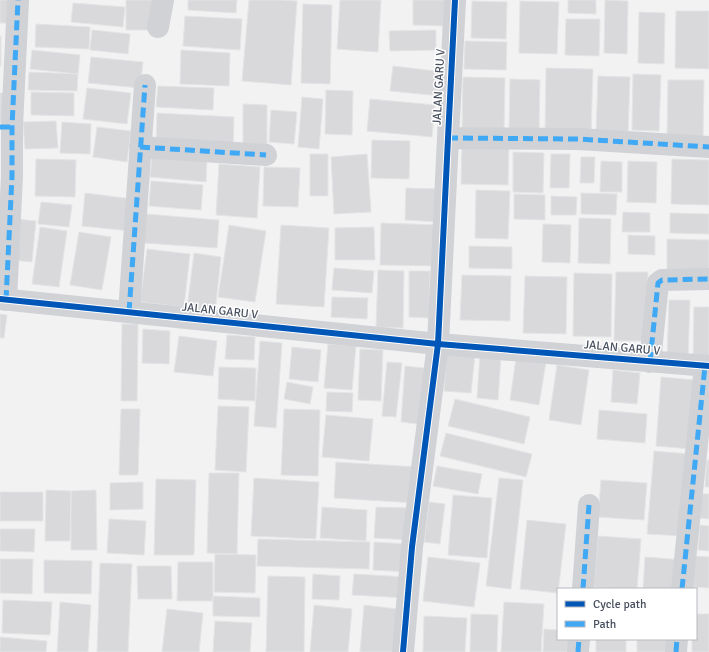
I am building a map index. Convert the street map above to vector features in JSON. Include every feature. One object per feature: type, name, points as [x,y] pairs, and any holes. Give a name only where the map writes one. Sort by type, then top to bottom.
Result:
[{"type":"street","points":[[3,299],[12,176],[6,127],[18,0]]},
{"type":"street","points":[[158,27],[164,0]]},
{"type":"street","name":"JALAN GARU V","points":[[438,344],[455,0]]},
{"type":"street","points":[[129,312],[145,85]]},
{"type":"street","points":[[448,138],[578,139],[709,147]]},
{"type":"street","points":[[140,147],[266,155]]},
{"type":"street","points":[[650,362],[658,283],[662,280],[709,279]]},
{"type":"street","name":"JALAN GARU V","points":[[3,299],[438,344],[707,366]]},
{"type":"street","points":[[403,652],[412,547],[438,344]]},
{"type":"street","points":[[682,588],[707,366]]},
{"type":"street","points":[[583,588],[589,506]]},
{"type":"street","points":[[578,652],[579,640]]},
{"type":"street","points":[[676,652],[677,640]]},
{"type":"building","points":[[0,0],[17,0],[17,23],[0,23]]},
{"type":"building","points":[[126,0],[156,0],[155,30],[126,30]]},
{"type":"building","points":[[188,0],[237,0],[236,13],[188,10]]},
{"type":"building","points":[[249,0],[297,1],[291,85],[242,81]]},
{"type":"building","points":[[340,0],[381,0],[378,52],[337,49]]},
{"type":"building","points":[[413,0],[447,0],[447,26],[413,25]]},
{"type":"building","points":[[568,0],[596,0],[596,14],[568,13]]},
{"type":"building","points":[[605,0],[628,1],[627,54],[604,53]]},
{"type":"building","points":[[472,1],[507,2],[506,39],[471,38]]},
{"type":"building","points":[[520,1],[559,2],[557,54],[519,53]]},
{"type":"building","points":[[73,3],[125,7],[123,27],[71,22]]},
{"type":"building","points":[[303,4],[332,5],[330,84],[301,83]]},
{"type":"building","points":[[676,11],[709,11],[709,69],[675,68]]},
{"type":"building","points":[[639,12],[665,13],[664,64],[638,63]]},
{"type":"building","points":[[185,16],[242,19],[240,50],[183,46]]},
{"type":"building","points":[[566,19],[600,19],[599,56],[565,55]]},
{"type":"building","points":[[36,24],[90,27],[89,49],[35,47]]},
{"type":"building","points":[[92,30],[130,34],[128,54],[90,50]]},
{"type":"building","points":[[436,30],[436,50],[390,51],[389,31]]},
{"type":"building","points":[[1,36],[1,66],[0,66]]},
{"type":"building","points":[[465,41],[507,42],[506,70],[464,69]]},
{"type":"building","points":[[32,50],[80,55],[78,74],[30,69]]},
{"type":"building","points":[[181,50],[230,53],[229,86],[180,84]]},
{"type":"building","points":[[91,57],[143,62],[140,88],[88,83]]},
{"type":"building","points":[[393,66],[444,72],[441,96],[390,91]]},
{"type":"building","points":[[546,68],[593,69],[591,133],[545,132]]},
{"type":"building","points":[[29,72],[78,74],[77,91],[28,90]]},
{"type":"building","points":[[633,74],[661,75],[659,131],[632,130]]},
{"type":"building","points":[[598,76],[630,77],[628,134],[596,134]]},
{"type":"building","points":[[463,77],[505,78],[504,131],[462,129]]},
{"type":"building","points":[[510,79],[540,80],[539,131],[509,130]]},
{"type":"building","points":[[668,80],[704,80],[703,137],[667,136]]},
{"type":"building","points":[[158,86],[214,88],[213,110],[156,107]]},
{"type":"building","points":[[87,88],[131,93],[127,124],[83,119]]},
{"type":"building","points":[[326,90],[353,91],[352,135],[325,134]]},
{"type":"building","points":[[31,92],[74,93],[74,116],[31,115]]},
{"type":"building","points":[[0,93],[4,93],[2,123],[0,123]]},
{"type":"building","points":[[302,97],[323,99],[319,149],[298,147]]},
{"type":"building","points":[[370,99],[435,105],[432,137],[367,131]]},
{"type":"building","points":[[243,104],[267,105],[267,147],[243,146]]},
{"type":"building","points":[[271,110],[297,112],[294,144],[269,142]]},
{"type":"building","points":[[157,113],[234,117],[233,147],[156,144]]},
{"type":"building","points":[[56,121],[58,148],[25,149],[23,122]]},
{"type":"building","points":[[62,122],[91,124],[90,154],[60,153]]},
{"type":"building","points":[[97,127],[131,131],[127,162],[93,157]]},
{"type":"building","points":[[372,140],[410,141],[409,179],[371,178]]},
{"type":"building","points":[[462,144],[509,145],[508,185],[461,184]]},
{"type":"building","points":[[513,152],[544,153],[543,193],[513,192]]},
{"type":"building","points":[[310,154],[328,154],[328,196],[310,196]]},
{"type":"building","points":[[367,154],[371,212],[334,214],[331,157]]},
{"type":"building","points":[[551,154],[570,154],[569,188],[550,188]]},
{"type":"building","points":[[152,156],[207,160],[206,182],[150,177]]},
{"type":"building","points":[[581,157],[595,157],[594,183],[580,183]]},
{"type":"building","points":[[36,159],[76,160],[75,197],[35,196]]},
{"type":"building","points":[[672,159],[709,160],[709,205],[671,204]]},
{"type":"building","points":[[601,161],[622,162],[622,192],[600,192]]},
{"type":"building","points":[[628,161],[657,162],[656,203],[627,202]]},
{"type":"building","points":[[219,164],[260,167],[257,218],[216,215]]},
{"type":"building","points":[[264,167],[300,168],[298,207],[263,206]]},
{"type":"building","points":[[151,181],[203,185],[201,210],[149,206]]},
{"type":"building","points":[[406,188],[440,189],[439,222],[405,220]]},
{"type":"building","points":[[476,190],[510,191],[508,239],[475,238]]},
{"type":"building","points":[[85,193],[133,199],[130,231],[82,226]]},
{"type":"building","points":[[581,193],[617,194],[616,215],[581,214]]},
{"type":"building","points":[[514,194],[545,195],[545,220],[514,219]]},
{"type":"building","points":[[551,196],[577,197],[576,215],[551,215]]},
{"type":"building","points":[[41,202],[72,205],[69,227],[38,224]]},
{"type":"building","points":[[623,212],[650,213],[650,232],[622,232]]},
{"type":"building","points":[[670,213],[709,214],[709,234],[670,233]]},
{"type":"building","points":[[146,214],[219,220],[217,248],[144,243]]},
{"type":"building","points":[[579,218],[611,219],[610,264],[578,263]]},
{"type":"building","points":[[16,219],[36,221],[32,262],[11,260]]},
{"type":"building","points":[[381,223],[439,225],[438,266],[380,265]]},
{"type":"building","points":[[543,224],[571,225],[570,263],[542,262]]},
{"type":"building","points":[[229,225],[266,231],[255,302],[218,297]]},
{"type":"building","points":[[281,225],[329,228],[324,307],[276,304]]},
{"type":"building","points":[[40,227],[67,231],[59,287],[32,284]]},
{"type":"building","points":[[374,227],[375,260],[335,260],[335,228]]},
{"type":"building","points":[[79,232],[111,237],[102,290],[70,285]]},
{"type":"building","points":[[628,235],[655,236],[655,255],[628,254]]},
{"type":"building","points":[[667,239],[709,240],[709,272],[667,271]]},
{"type":"building","points":[[469,246],[512,247],[512,269],[469,268]]},
{"type":"building","points":[[147,249],[190,254],[184,307],[140,302]]},
{"type":"building","points":[[194,253],[221,257],[215,312],[187,308]]},
{"type":"building","points":[[334,268],[374,271],[372,293],[332,290]]},
{"type":"building","points":[[378,270],[404,271],[403,328],[376,327]]},
{"type":"building","points":[[409,271],[430,271],[429,318],[409,317]]},
{"type":"building","points":[[616,272],[648,272],[646,341],[614,341]]},
{"type":"building","points":[[574,273],[612,274],[611,337],[573,336]]},
{"type":"building","points":[[462,275],[511,276],[510,321],[460,320]]},
{"type":"building","points":[[525,276],[567,277],[566,334],[523,333]]},
{"type":"building","points":[[332,297],[368,298],[367,319],[331,317]]},
{"type":"building","points":[[669,300],[690,300],[688,359],[667,359]]},
{"type":"building","points":[[694,307],[709,307],[709,361],[693,361]]},
{"type":"building","points":[[0,314],[7,315],[4,338],[0,338]]},
{"type":"building","points":[[122,324],[138,324],[137,401],[121,401]]},
{"type":"building","points":[[143,329],[170,331],[169,364],[142,363]]},
{"type":"building","points":[[227,335],[255,337],[254,360],[225,359]]},
{"type":"building","points":[[179,336],[217,341],[213,376],[174,372]]},
{"type":"building","points":[[260,341],[282,343],[276,428],[254,426]]},
{"type":"building","points":[[328,344],[356,346],[352,390],[324,388]]},
{"type":"building","points":[[292,347],[321,350],[318,382],[289,379]]},
{"type":"building","points":[[360,349],[383,350],[381,401],[358,400]]},
{"type":"building","points":[[447,351],[475,354],[471,393],[444,391]]},
{"type":"building","points":[[480,354],[501,356],[498,400],[477,398]]},
{"type":"building","points":[[516,358],[546,362],[539,405],[510,400]]},
{"type":"building","points":[[387,362],[402,363],[396,417],[382,416]]},
{"type":"building","points":[[557,365],[589,370],[581,425],[549,420]]},
{"type":"building","points":[[405,366],[432,369],[427,425],[401,422]]},
{"type":"building","points":[[219,367],[256,368],[255,401],[218,399]]},
{"type":"building","points":[[613,370],[640,373],[637,404],[611,402]]},
{"type":"building","points":[[661,377],[696,380],[691,449],[656,446]]},
{"type":"building","points":[[287,382],[313,387],[310,404],[284,399]]},
{"type":"building","points":[[327,392],[353,393],[352,412],[326,411]]},
{"type":"building","points":[[455,399],[530,417],[524,444],[448,426]]},
{"type":"building","points":[[218,406],[249,407],[246,472],[215,470]]},
{"type":"building","points":[[121,409],[140,409],[138,475],[119,475]]},
{"type":"building","points":[[284,409],[320,410],[318,476],[281,475]]},
{"type":"building","points":[[599,410],[647,414],[645,443],[597,439]]},
{"type":"building","points":[[326,415],[373,419],[369,461],[322,457]]},
{"type":"building","points":[[446,433],[532,454],[526,477],[440,456]]},
{"type":"building","points":[[654,451],[689,454],[683,536],[647,534]]},
{"type":"building","points":[[707,460],[709,460],[709,487],[705,487]]},
{"type":"building","points":[[336,462],[418,467],[415,503],[334,498]]},
{"type":"building","points":[[437,466],[482,474],[478,494],[433,486]]},
{"type":"building","points":[[209,473],[239,473],[237,554],[207,553]]},
{"type":"building","points":[[254,478],[319,482],[316,539],[251,536]]},
{"type":"building","points":[[499,478],[523,480],[511,589],[486,586]]},
{"type":"building","points":[[156,479],[196,480],[194,555],[154,555]]},
{"type":"building","points":[[601,480],[647,483],[644,520],[598,517]]},
{"type":"building","points":[[143,482],[143,509],[110,510],[110,483]]},
{"type":"building","points":[[46,490],[71,491],[70,541],[45,541]]},
{"type":"building","points":[[96,490],[97,550],[71,550],[71,491]]},
{"type":"building","points":[[0,492],[43,492],[43,521],[0,521]]},
{"type":"building","points":[[701,494],[709,494],[709,519],[700,518]]},
{"type":"building","points":[[453,495],[492,498],[487,558],[448,555]]},
{"type":"building","points":[[429,502],[445,504],[440,544],[424,542]]},
{"type":"building","points":[[322,507],[367,510],[366,541],[320,538]]},
{"type":"building","points":[[376,507],[412,508],[410,540],[374,538]]},
{"type":"building","points":[[109,519],[146,521],[144,555],[107,553]]},
{"type":"building","points":[[527,520],[566,524],[557,593],[520,589]]},
{"type":"building","points":[[700,525],[709,526],[709,551],[698,550]]},
{"type":"building","points":[[0,529],[35,529],[34,552],[0,551]]},
{"type":"building","points":[[598,536],[641,539],[637,588],[594,587]]},
{"type":"building","points":[[258,539],[370,542],[369,569],[257,566]]},
{"type":"building","points":[[374,542],[409,544],[408,572],[373,570]]},
{"type":"building","points":[[215,554],[256,555],[255,593],[214,592]]},
{"type":"building","points":[[695,556],[709,557],[709,588],[693,587]]},
{"type":"building","points":[[428,557],[480,563],[474,607],[423,601]]},
{"type":"building","points":[[645,557],[683,560],[681,588],[643,588]]},
{"type":"building","points":[[0,559],[33,559],[32,594],[0,593]]},
{"type":"building","points":[[44,560],[92,561],[91,594],[44,593]]},
{"type":"building","points":[[178,562],[213,562],[213,601],[177,601]]},
{"type":"building","points":[[100,563],[132,564],[128,652],[97,652]]},
{"type":"building","points":[[137,566],[171,566],[172,599],[138,599]]},
{"type":"building","points":[[313,574],[340,576],[339,600],[312,599]]},
{"type":"building","points":[[354,574],[407,577],[406,598],[352,595]]},
{"type":"building","points":[[268,576],[305,577],[304,652],[266,652]]},
{"type":"building","points":[[213,596],[260,598],[260,617],[213,616]]},
{"type":"building","points":[[3,600],[52,602],[50,635],[2,633]]},
{"type":"building","points":[[60,602],[91,605],[88,652],[57,652]]},
{"type":"building","points":[[504,602],[544,604],[541,652],[501,652]]},
{"type":"building","points":[[314,605],[352,609],[348,652],[310,652]]},
{"type":"building","points":[[364,605],[405,610],[400,652],[360,652]]},
{"type":"building","points":[[167,609],[203,613],[199,652],[162,652]]},
{"type":"building","points":[[471,614],[498,615],[497,652],[470,652]]},
{"type":"building","points":[[697,614],[709,614],[709,652],[692,652],[692,640],[697,640]]},
{"type":"building","points":[[424,616],[467,618],[465,652],[423,652]]},
{"type":"building","points":[[215,621],[252,623],[250,652],[213,652]]},
{"type":"building","points":[[544,629],[557,630],[557,640],[575,640],[574,652],[543,652]]},
{"type":"building","points":[[0,637],[47,641],[46,652],[0,652]]},
{"type":"building","points":[[596,640],[626,640],[626,652],[596,652]]},
{"type":"building","points":[[637,640],[668,640],[668,652],[637,652]]},
{"type":"marked path","points":[[6,300],[18,0]]},
{"type":"marked path","points":[[129,312],[145,85]]},
{"type":"marked path","points":[[0,127],[12,127]]},
{"type":"marked path","points":[[448,138],[578,139],[709,147]]},
{"type":"marked path","points":[[140,147],[266,155]]},
{"type":"marked path","points":[[650,362],[658,283],[662,280],[709,279]]},
{"type":"marked path","points":[[682,588],[705,366]]},
{"type":"marked path","points":[[583,588],[589,505]]},
{"type":"marked path","points":[[578,652],[579,640]]},
{"type":"marked path","points":[[676,652],[677,640]]},
{"type":"cycle path","points":[[403,652],[412,547],[438,344],[455,0]]},
{"type":"cycle path","points":[[0,299],[438,344],[709,366]]}]
